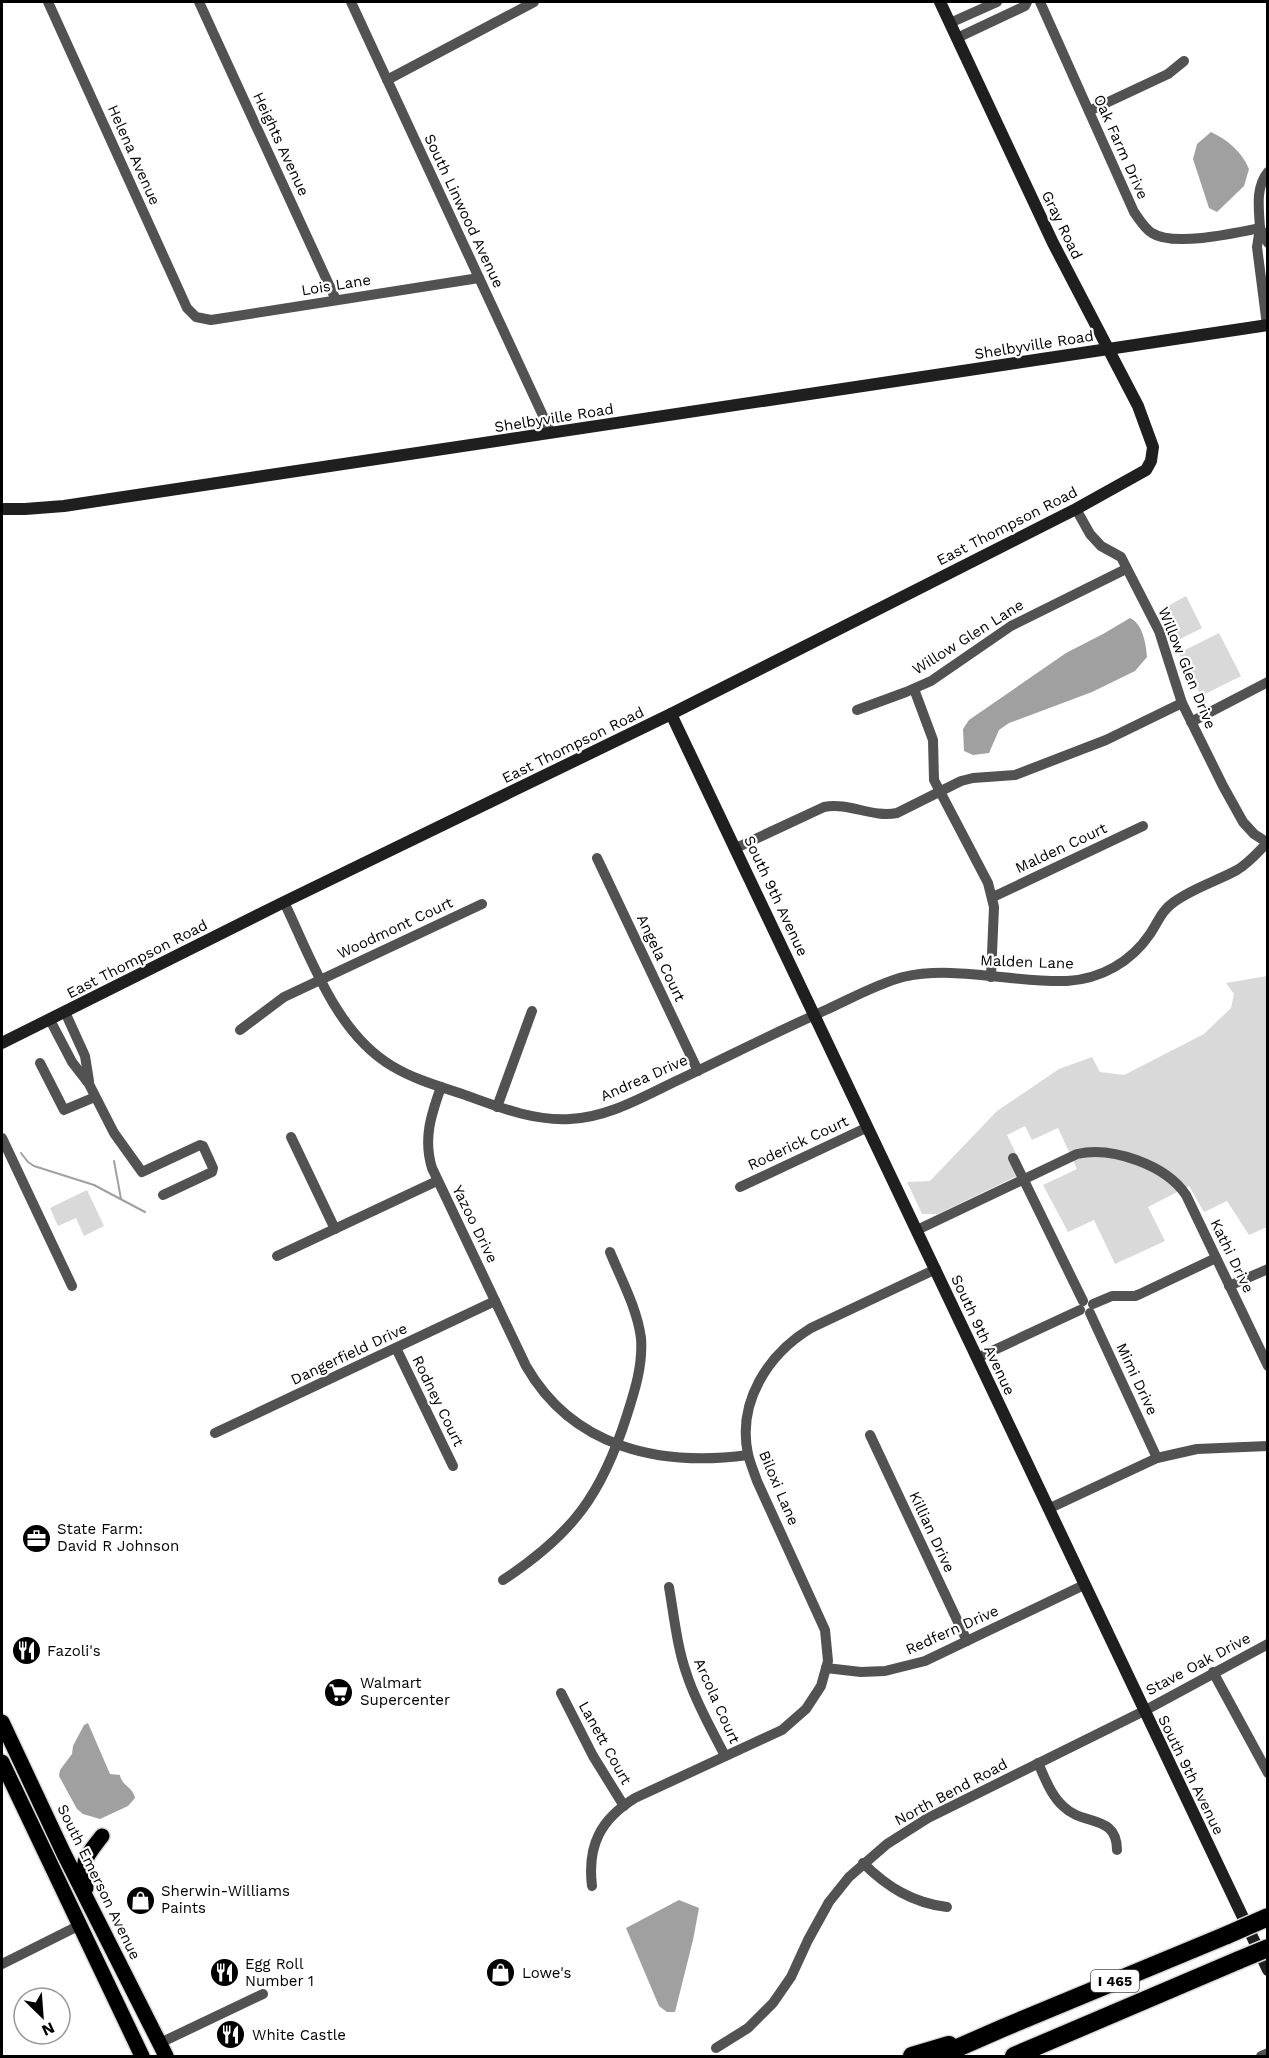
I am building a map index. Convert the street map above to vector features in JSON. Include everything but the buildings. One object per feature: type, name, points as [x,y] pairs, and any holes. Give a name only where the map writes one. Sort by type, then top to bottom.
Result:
[{"type":"highway","name":"I 465","points":[[939,2056],[1268,1917]]},
{"type":"highway","name":"I 465","points":[[1014,2056],[1268,1948]]},
{"type":"highway","points":[[912,2056],[1003,2028]]},
{"type":"main road","name":"Gray Road","points":[[940,2],[1053,243],[1138,406],[1153,447],[1151,461]]},
{"type":"main road","points":[[1110,349],[1267,325]]},
{"type":"main road","name":"Shelbyville Road","points":[[2,509],[25,510],[64,506],[1110,349]]},
{"type":"main road","name":"East Thompson Road","points":[[2,1043],[284,902],[671,714],[1076,509],[1146,470],[1151,461]]},
{"type":"main road","name":"South 9th Avenue","points":[[671,714],[1268,1970]]},
{"type":"main road","name":"South Emerson Avenue","points":[[2,1722],[163,2050]]},
{"type":"main road","points":[[2,1762],[142,2056]]},
{"type":"main road","points":[[89,1902],[83,1869],[89,1853],[102,1836]]},
{"type":"street","name":"Helena Avenue","points":[[48,2],[187,308],[198,318]]},
{"type":"street","name":"Heights Avenue","points":[[199,2],[336,300]]},
{"type":"street","name":"South Linwood Avenue","points":[[351,2],[551,433]]},
{"type":"street","points":[[387,80],[534,2]]},
{"type":"street","points":[[950,23],[997,2]]},
{"type":"street","points":[[957,38],[1028,2]]},
{"type":"street","name":"Oak Farm Drive","points":[[1040,2],[1134,212],[1153,234],[1180,239],[1215,237],[1260,228]]},
{"type":"street","points":[[1089,111],[1168,74],[1184,61]]},
{"type":"street","points":[[1267,325],[1257,247],[1260,228],[1258,197],[1260,184],[1268,172]]},
{"type":"street","points":[[1260,228],[1268,243]]},
{"type":"street","name":"Lois Lane","points":[[198,318],[211,320],[479,278]]},
{"type":"street","name":"Willow Glen Drive","points":[[1076,509],[1090,534],[1101,546],[1121,557],[1159,631],[1182,703],[1191,722],[1239,816],[1267,843]]},
{"type":"street","name":"Willow Glen Lane","points":[[857,710],[914,689],[938,677],[1011,626],[1126,569]]},
{"type":"street","points":[[1191,722],[1268,682]]},
{"type":"street","points":[[914,689],[933,740],[933,776],[993,897],[991,977]]},
{"type":"street","points":[[736,848],[824,807],[840,806],[872,814],[888,815],[953,784],[974,778],[1015,775],[1106,740],[1182,703]]},
{"type":"street","name":"Malden Court","points":[[993,897],[1143,826]]},
{"type":"street","name":"Malden Lane","points":[[815,1015],[886,983],[914,975],[935,973],[1064,981],[1096,976],[1114,967],[1140,947],[1160,916],[1172,903],[1236,871],[1267,843]]},
{"type":"street","name":"Angela Court","points":[[597,858],[698,1071]]},
{"type":"street","points":[[284,902],[335,1007],[348,1027],[370,1050],[407,1074],[441,1087]]},
{"type":"street","name":"Woodmont Court","points":[[240,1030],[284,997],[482,904]]},
{"type":"street","points":[[497,1107],[532,1011]]},
{"type":"street","points":[[65,1012],[85,1056],[89,1084]]},
{"type":"street","name":"Andrea Drive","points":[[441,1087],[497,1107],[537,1117],[569,1119],[585,1117],[627,1105],[815,1015]]},
{"type":"street","points":[[50,1020],[72,1062],[89,1084],[114,1133],[142,1172],[200,1144],[204,1147],[213,1168],[212,1172],[163,1196]]},
{"type":"street","points":[[40,1063],[64,1110],[95,1097]]},
{"type":"street","name":"Yazoo Drive","points":[[441,1087],[427,1136],[429,1160],[526,1366],[551,1402],[578,1425],[599,1437],[618,1444],[668,1457],[708,1459],[748,1455]]},
{"type":"street","name":"Roderick Court","points":[[740,1187],[868,1126]]},
{"type":"street","points":[[291,1137],[335,1229]]},
{"type":"street","points":[[2,1138],[72,1286]]},
{"type":"street","name":"Kathi Drive","points":[[1024,1179],[1084,1152],[1101,1152],[1157,1168],[1173,1179],[1184,1192],[1268,1366]]},
{"type":"street","name":"Mimi Drive","points":[[1013,1158],[1087,1307],[1157,1458]]},
{"type":"street","points":[[917,1230],[1024,1179]]},
{"type":"street","points":[[277,1256],[437,1180]]},
{"type":"street","points":[[503,1580],[551,1545],[579,1514],[603,1477],[618,1444],[634,1394],[641,1355],[641,1339],[636,1315],[610,1252]]},
{"type":"street","points":[[978,1358],[1112,1296],[1135,1296],[1216,1258]]},
{"type":"street","name":"Biloxi Lane","points":[[826,1668],[828,1648],[822,1619],[757,1481],[748,1455],[747,1423],[754,1392],[769,1364],[785,1346],[811,1328],[936,1269]]},
{"type":"street","points":[[1229,1286],[1268,1269]]},
{"type":"street","name":"Dangerfield Drive","points":[[215,1433],[495,1301]]},
{"type":"street","name":"Rodney Court","points":[[396,1348],[453,1466]]},
{"type":"street","name":"Killian Drive","points":[[870,1435],[967,1641]]},
{"type":"street","points":[[1048,1509],[1157,1458],[1197,1449],[1268,1446]]},
{"type":"street","name":"Redfern Drive","points":[[826,1668],[885,1671],[925,1661],[1084,1585]]},
{"type":"street","name":"Arcola Court","points":[[669,1587],[686,1673],[725,1756]]},
{"type":"street","name":"Stave Oak Drive","points":[[1144,1711],[1268,1644]]},
{"type":"street","points":[[592,1886],[591,1866],[595,1843],[609,1819],[635,1798],[782,1730],[792,1723],[813,1700],[821,1686],[826,1668]]},
{"type":"street","points":[[1213,1672],[1268,1773]]},
{"type":"street","name":"Lanett Court","points":[[561,1693],[593,1756],[624,1806]]},
{"type":"street","name":"North Bend Road","points":[[716,2048],[748,2028],[773,2003],[791,1977],[822,1912],[838,1889],[863,1863],[887,1844],[928,1818],[1144,1711]]},
{"type":"street","points":[[1038,1763],[1062,1806],[1075,1815],[1102,1823],[1109,1828],[1117,1838],[1116,1850]]},
{"type":"street","points":[[863,1863],[884,1882],[909,1897],[947,1907]]},
{"type":"street","points":[[2,1964],[80,1925]]},
{"type":"street","points":[[163,2050],[263,1994]]},
{"type":"street","points":[[1261,2056],[1268,2054]]},
{"type":"shaded area","points":[[1211,132],[1234,147],[1249,169],[1244,186],[1217,212],[1209,208],[1193,159],[1197,144]]},
{"type":"shaded area","points":[[1186,596],[1202,628],[1180,639],[1164,608]]},
{"type":"shaded area","points":[[1130,618],[1141,630],[1147,652],[1147,657],[1135,671],[1092,692],[1009,723],[999,730],[989,753],[973,755],[964,751],[963,729],[969,720],[1066,653]]},
{"type":"shaded area","points":[[1219,633],[1241,676],[1201,696],[1179,653]]},
{"type":"shaded area","points":[[1267,976],[1267,1227],[1249,1235],[1227,1201],[1204,1212],[1189,1186],[1148,1207],[1165,1241],[1115,1264],[1094,1220],[1068,1232],[1043,1185],[1077,1169],[1058,1128],[1032,1140],[1025,1126],[1007,1135],[1025,1172],[938,1214],[922,1214],[907,1182],[930,1181],[997,1111],[1059,1069],[1092,1057],[1100,1072],[1124,1075],[1204,1034],[1231,1008],[1234,994],[1226,983]]},
{"type":"shaded area","points":[[87,1190],[104,1226],[84,1236],[76,1218],[58,1226],[50,1208]]},
{"type":"shaded area","points":[[88,1723],[110,1774],[120,1775],[135,1798],[128,1806],[100,1819],[83,1814],[77,1809],[59,1776],[60,1770],[72,1754],[73,1746],[84,1725]]},
{"type":"shaded area","points":[[679,1900],[699,1908],[675,2012],[667,2012],[659,2006],[626,1928]]},
{"type":"waterway","points":[[21,1153],[34,1166],[94,1185],[145,1212]]},
{"type":"waterway","points":[[114,1161],[121,1199]]},
{"type":"place","name":"State Farm: David R Johnson","points":[[36,1538]]},
{"type":"place","name":"Fazoli's","points":[[26,1651]]},
{"type":"place","name":"Walmart Supercenter","points":[[339,1692]]},
{"type":"place","name":"Sherwin-Williams Paints","points":[[140,1900]]},
{"type":"place","name":"Egg Roll Number 1","points":[[224,1973]]},
{"type":"place","name":"Lowe's","points":[[501,1973]]},
{"type":"place","name":"White Castle","points":[[231,2035]]}]
